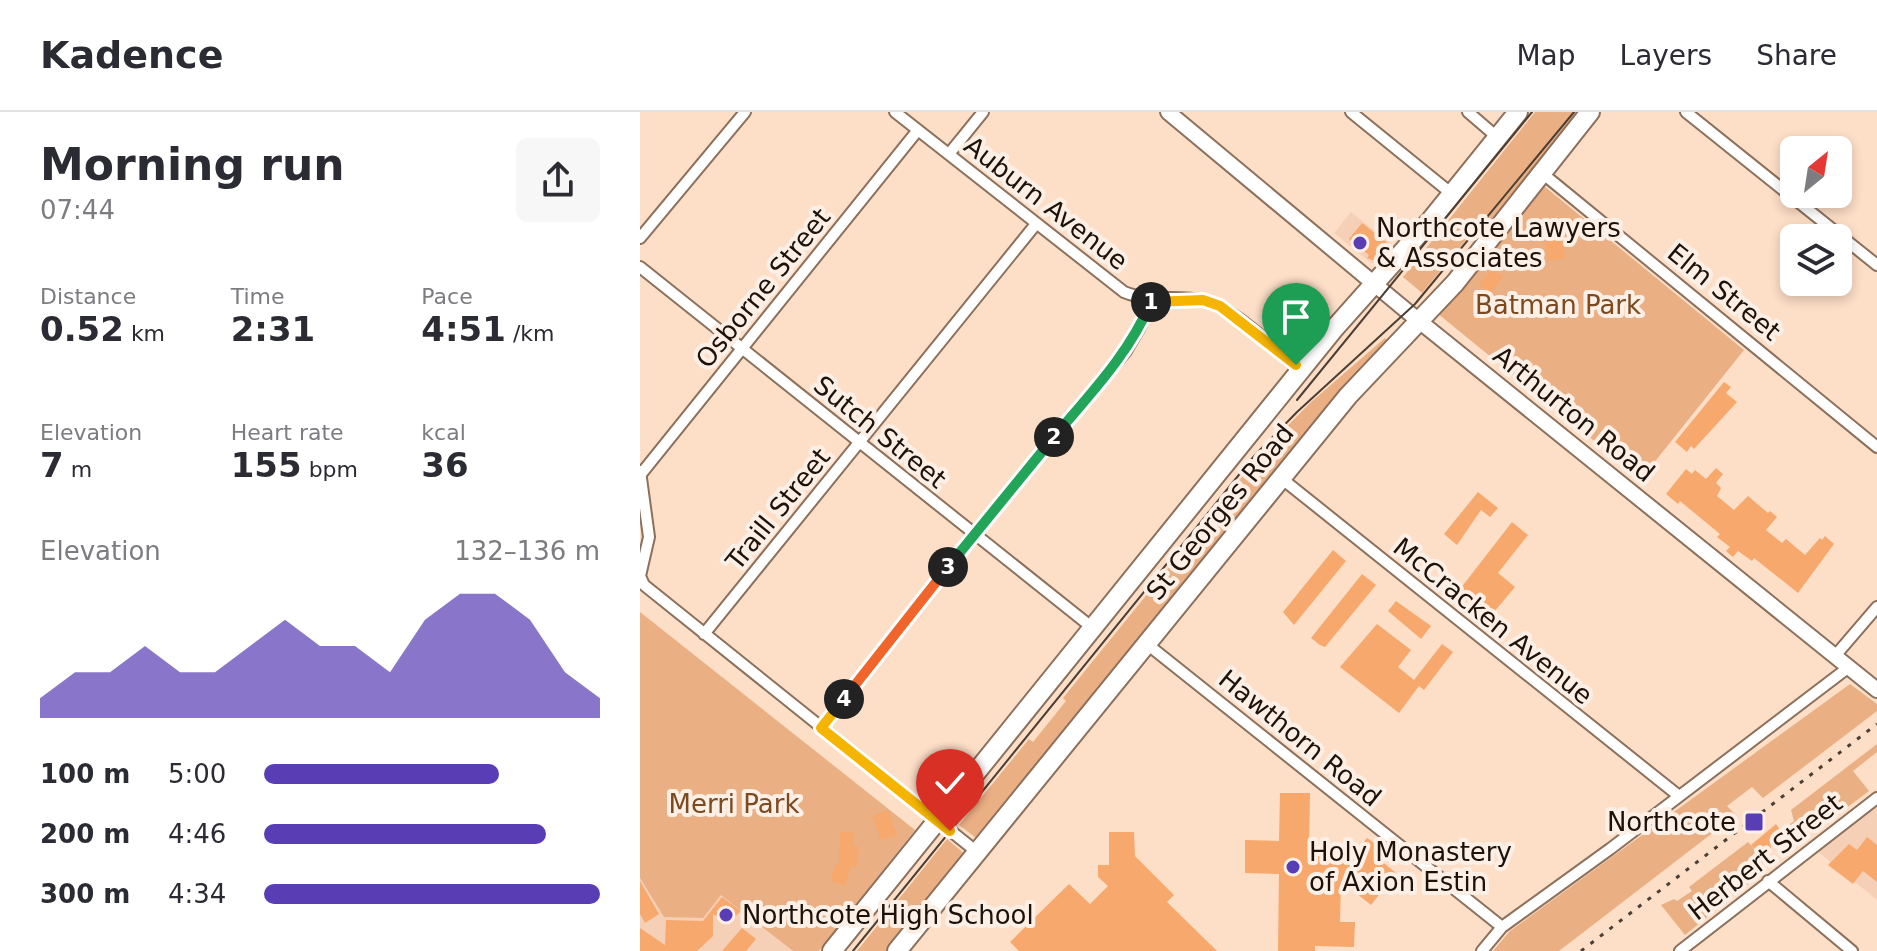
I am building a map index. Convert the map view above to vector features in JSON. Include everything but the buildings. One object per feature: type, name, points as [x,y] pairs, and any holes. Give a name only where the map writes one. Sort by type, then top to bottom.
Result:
[{"type":"highway","name":"St Georges Road","points":[[832,951],[1304,368],[1518,112]]},
{"type":"highway","name":"St Georges Road","points":[[897,951],[1374,365],[1469,267],[1590,112]]},
{"type":"street","points":[[640,238],[745,112]]},
{"type":"street","name":"Auburn Avenue","points":[[895,112],[1124,292],[1152,300],[1203,300],[1220,306],[1304,368]]},
{"type":"street","points":[[949,154],[983,112]]},
{"type":"street","name":"Arthurton Road","points":[[1168,112],[1419,321],[1877,690]]},
{"type":"street","points":[[1351,112],[1452,194]]},
{"type":"street","points":[[1468,112],[1497,137]]},
{"type":"street","points":[[1686,112],[1877,265]]},
{"type":"street","name":"Osborne Street","points":[[641,472],[918,130]]},
{"type":"street","name":"Elm Street","points":[[1542,173],[1877,447]]},
{"type":"street","name":"Traill Street","points":[[704,634],[1036,224]]},
{"type":"street","name":"Sutch Street","points":[[640,267],[1094,629]]},
{"type":"street","points":[[821,728],[973,535],[1126,351],[1152,300]]},
{"type":"street","points":[[641,472],[649,537],[641,582],[977,852]]},
{"type":"street","name":"McCracken Avenue","points":[[1281,478],[1679,796]]},
{"type":"street","points":[[1835,656],[1877,607]]},
{"type":"street","name":"Hawthorn Road","points":[[1147,644],[1502,927]]},
{"type":"street","points":[[1482,951],[1502,927],[1849,667]]},
{"type":"street","name":"Herbert Street","points":[[1687,949],[1768,881],[1877,798]]},
{"type":"street","points":[[1768,881],[1852,951]]},
{"type":"shaded area","points":[[1351,212],[1392,245],[1379,263],[1371,263],[1334,233]]},
{"type":"shaded area","points":[[1877,804],[1877,900],[1816,850]]},
{"type":"shaded area","name":"Northcote High School","points":[[640,878],[664,916],[721,894],[793,951],[640,951]]},
{"type":"green space","points":[[1535,112],[1581,112],[1483,234],[1476,228],[1422,293],[1403,277]]},
{"type":"green space","name":"Batman Park","points":[[1544,186],[1744,350],[1641,479],[1437,313]]},
{"type":"green space","points":[[1385,338],[1387,340],[980,841],[959,825],[1029,739],[1033,742],[1066,701],[1063,698],[1264,450],[1310,403]]},
{"type":"green space","name":"Merri Park","points":[[640,612],[915,830],[819,951],[793,951],[721,895],[703,918],[664,917],[640,878]]},
{"type":"green space","points":[[1850,684],[1877,704],[1877,711],[1763,798],[1752,787],[1727,806],[1736,815],[1559,951],[1493,951],[1510,931]]},
{"type":"green space","points":[[1877,744],[1877,752],[1853,771],[1869,791],[1841,812],[1838,809],[1791,832],[1786,827],[1794,821],[1791,810]]},
{"type":"green space","points":[[947,839],[967,856],[891,951],[857,951]]},
{"type":"green space","points":[[1748,842],[1757,852],[1772,845],[1759,874],[1746,886],[1732,873],[1725,879],[1737,893],[1685,935],[1661,905],[1674,899],[1677,901],[1692,891],[1689,887]]},
{"type":"tram line","points":[[1297,400],[1532,112]]},
{"type":"tram line","points":[[853,951],[1255,455],[1297,412],[1415,304],[1574,112]]},
{"type":"railway","points":[[1581,951],[1877,724]]},
{"type":"place","name":"Northcote Lawyers & Associates","points":[[1360,243]]},
{"type":"place","name":"Northcote","points":[[1754,822]]},
{"type":"place","name":"Holy Monastery of Axion Estin","points":[[1293,867]]},
{"type":"place","name":"Northcote High School","points":[[726,915]]},
{"type":"route","points":[[950,831],[821,728],[973,535],[1126,351],[1152,300],[1203,300],[1220,306],[1296,365]]}]
